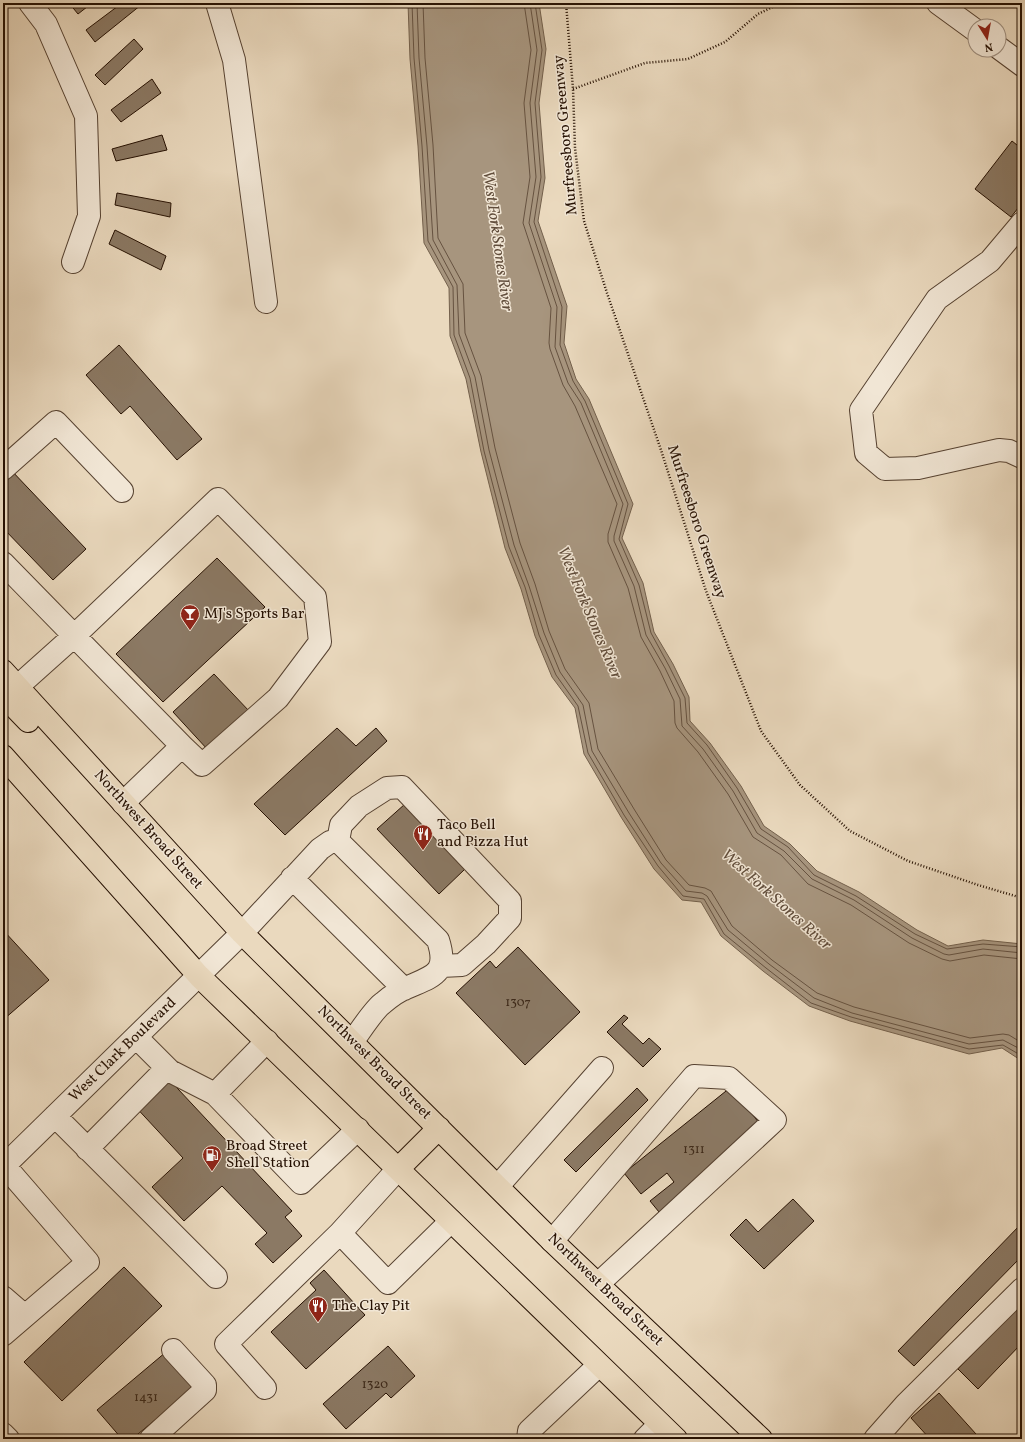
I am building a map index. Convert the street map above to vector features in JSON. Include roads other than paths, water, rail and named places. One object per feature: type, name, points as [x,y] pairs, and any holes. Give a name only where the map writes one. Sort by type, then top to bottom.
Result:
[{"type":"main road","points":[[3,671],[15,707],[75,773],[96,793],[123,803]]},
{"type":"main road","points":[[3,756],[199,976],[676,1439]]},
{"type":"main road","name":"Northwest Broad Street","points":[[123,803],[242,933],[552,1241],[761,1439]]},
{"type":"main road","points":[[398,1169],[439,1128]]},
{"type":"street","points":[[30,3],[46,24],[86,116],[89,216],[74,262]]},
{"type":"street","points":[[217,3],[234,60],[266,302]]},
{"type":"street","points":[[938,3],[967,24]]},
{"type":"street","points":[[1007,54],[1022,65]]},
{"type":"street","points":[[1022,223],[990,261],[937,299],[861,410],[866,453],[885,469],[918,468],[1000,450],[1009,451],[1022,457]]},
{"type":"street","points":[[3,469],[56,422],[122,491]]},
{"type":"street","points":[[3,563],[74,636],[182,746],[202,765],[278,698],[320,642],[315,597],[218,498],[74,636],[10,691]]},
{"type":"street","points":[[123,803],[182,746]]},
{"type":"street","points":[[352,1042],[381,1004],[404,989],[431,978],[441,966],[443,954],[438,940],[338,841],[341,825],[359,806],[387,788],[402,787],[510,902],[510,918],[486,944],[462,965],[441,966]]},
{"type":"street","name":"West Clark Boulevard","points":[[4,1166],[242,933],[320,848],[330,842],[338,841]]},
{"type":"street","points":[[292,878],[404,989]]},
{"type":"street","points":[[136,1037],[170,1071],[215,1094],[301,1183],[358,1130]]},
{"type":"street","points":[[215,1094],[267,1041]]},
{"type":"street","points":[[88,1149],[167,1068]]},
{"type":"street","points":[[498,1186],[602,1068]]},
{"type":"street","points":[[552,1241],[694,1076],[729,1078],[775,1120],[598,1284]]},
{"type":"street","points":[[55,1116],[216,1277]]},
{"type":"street","points":[[3,1335],[88,1262],[4,1166]]},
{"type":"street","points":[[265,1388],[226,1344],[340,1233],[398,1169]]},
{"type":"street","points":[[340,1233],[388,1283],[451,1220]]},
{"type":"street","points":[[875,1439],[906,1404],[1022,1289]]},
{"type":"street","points":[[3,1297],[25,1316]]},
{"type":"street","points":[[151,1439],[205,1390],[204,1385],[174,1350]]},
{"type":"street","points":[[531,1436],[599,1365]]},
{"type":"street","points":[[645,1439],[660,1424]]},
{"type":"street","points":[[3,1434],[8,1439]]},
{"type":"water","name":"West Fork Stones River","points":[[408,3],[539,3],[546,49],[539,103],[545,178],[538,221],[567,306],[564,343],[576,379],[589,399],[633,504],[622,538],[643,583],[654,632],[673,664],[689,697],[690,721],[710,743],[741,786],[764,826],[790,844],[817,871],[859,892],[917,930],[948,946],[983,940],[1022,944],[1022,1061],[1002,1048],[969,1054],[850,1021],[809,1006],[763,971],[721,936],[701,902],[682,900],[654,869],[584,754],[575,708],[552,677],[535,636],[521,589],[505,548],[481,452],[466,379],[450,336],[449,288],[424,243],[418,146],[410,59]]},
{"type":"place","name":"MJ's Sports Bar","points":[[190,631]]},
{"type":"place","name":"Taco Bell and Pizza Hut","points":[[423,851]]},
{"type":"place","name":"Broad Street Shell Station","points":[[212,1172]]},
{"type":"place","name":"The Clay Pit","points":[[318,1323]]}]
